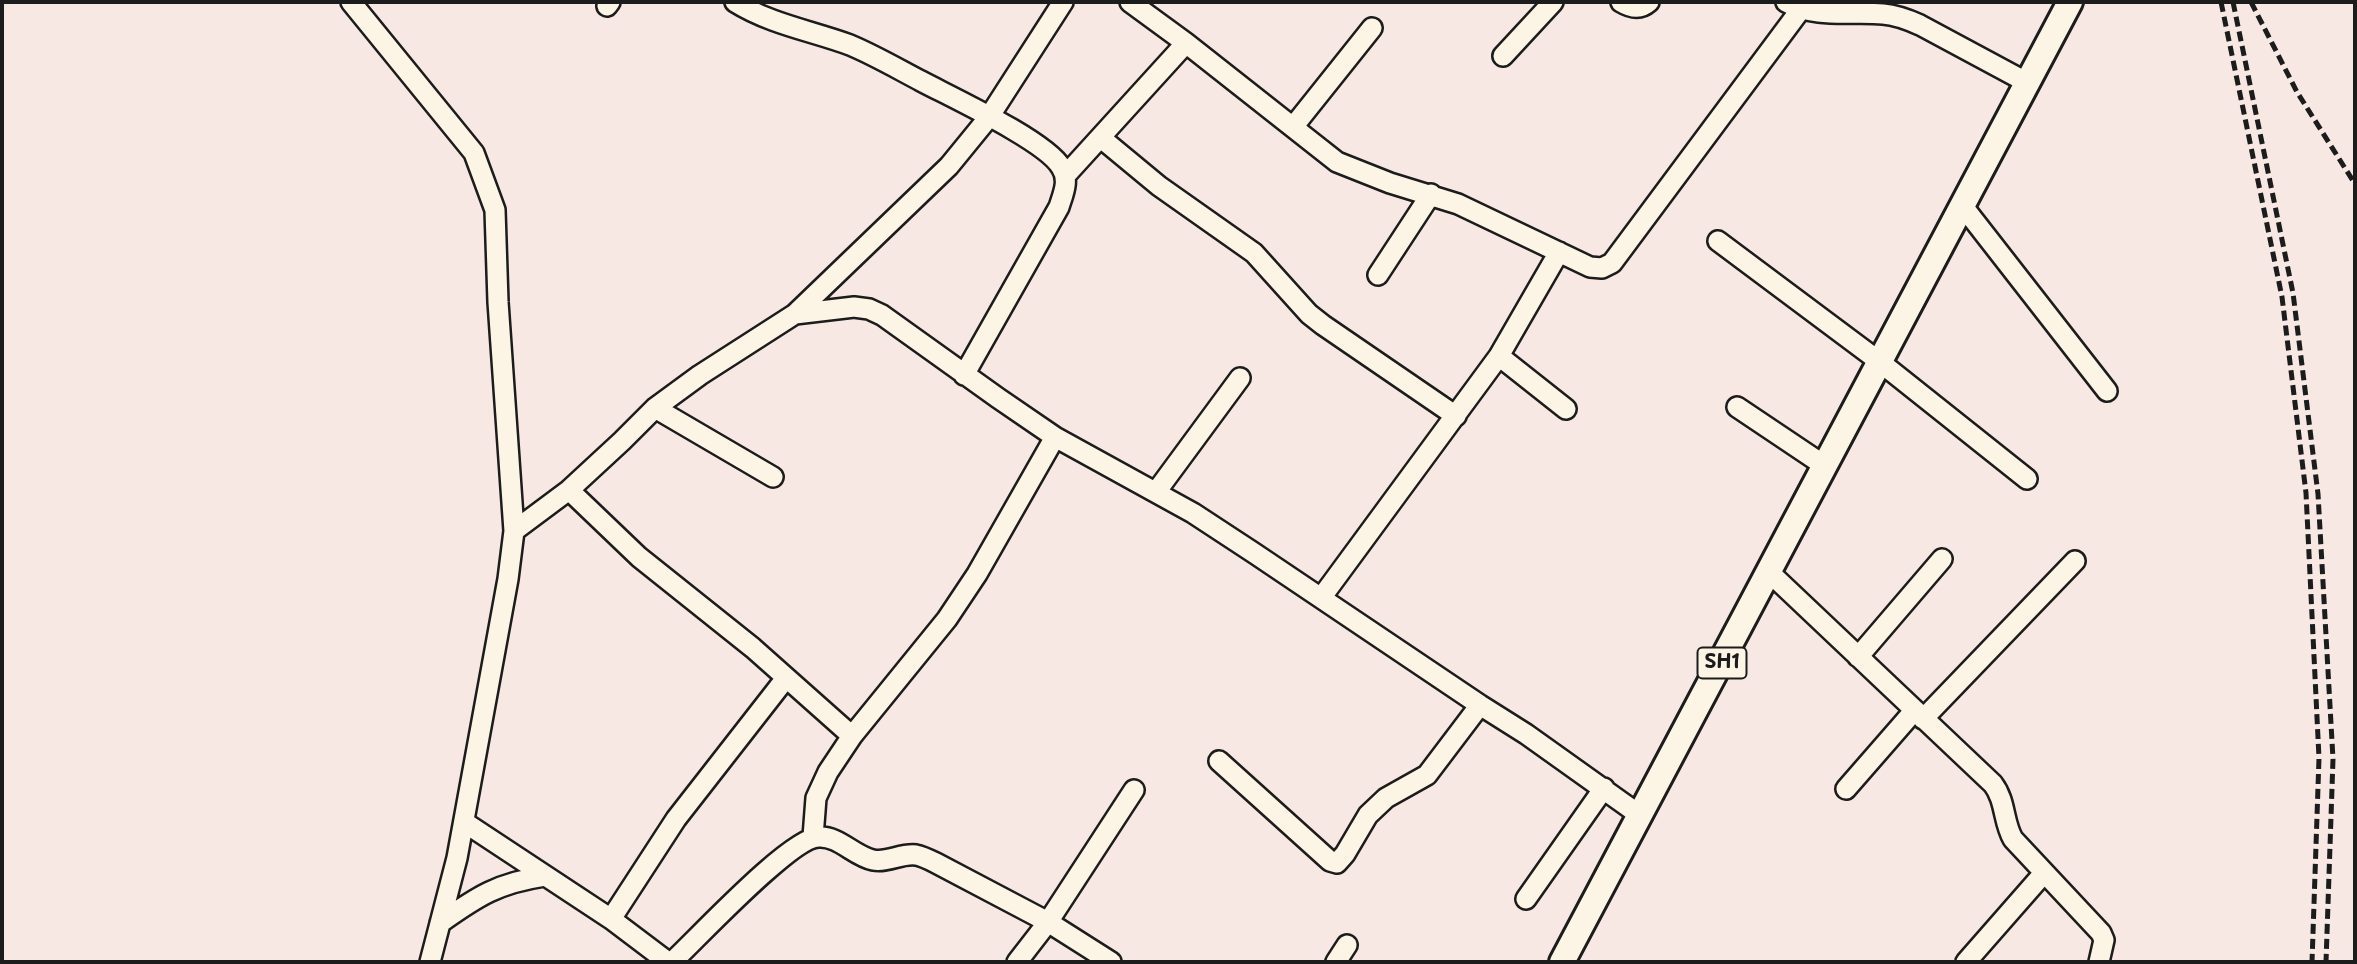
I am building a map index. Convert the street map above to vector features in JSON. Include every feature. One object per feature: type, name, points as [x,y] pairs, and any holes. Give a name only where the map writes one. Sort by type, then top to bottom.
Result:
[{"type":"main road","name":"SH1","points":[[1562,962],[2070,2]]},
{"type":"street","points":[[351,2],[474,153],[495,210],[498,302],[514,531],[464,822],[440,923],[438,957]]},
{"type":"street","points":[[735,2],[769,19],[852,46],[989,117],[1048,152],[1061,165],[1065,176],[1065,189],[1059,207],[964,375]]},
{"type":"street","points":[[514,531],[569,489],[655,408],[700,375],[795,314],[926,189],[949,166],[989,117],[1063,2]]},
{"type":"street","points":[[1129,2],[1345,166],[1458,204],[1590,267],[1602,268],[1612,264],[1794,5],[1814,12],[1886,14],[1904,19],[2028,83]]},
{"type":"street","points":[[1503,56],[1553,2]]},
{"type":"street","points":[[1621,2],[1638,8],[1649,2]]},
{"type":"street","points":[[1293,127],[1372,27]]},
{"type":"street","points":[[1065,176],[1186,43]]},
{"type":"street","points":[[1101,138],[1159,186],[1254,253],[1309,314],[1323,325],[1456,416]]},
{"type":"street","points":[[1378,275],[1432,194]]},
{"type":"street","points":[[1962,205],[2107,391]]},
{"type":"street","points":[[1718,241],[1880,362],[2027,479]]},
{"type":"street","points":[[1321,598],[1499,356],[1559,252]]},
{"type":"street","points":[[795,314],[832,309],[869,309],[882,315],[1055,437],[1203,519],[1527,734],[1641,816]]},
{"type":"street","points":[[1499,356],[1566,409]]},
{"type":"street","points":[[1156,492],[1240,378]]},
{"type":"street","points":[[1737,407],[1825,466]]},
{"type":"street","points":[[655,408],[773,477]]},
{"type":"street","points":[[813,837],[814,809],[820,787],[852,736],[947,619],[977,573],[1055,437]]},
{"type":"street","points":[[569,489],[647,565],[753,648],[852,736]]},
{"type":"street","points":[[1858,657],[1942,559]]},
{"type":"street","points":[[1846,789],[2076,561]]},
{"type":"street","points":[[1769,572],[1993,784],[2002,800],[2010,834],[2020,849],[2101,933],[2104,940],[2099,962]]},
{"type":"street","points":[[611,919],[677,819],[786,678]]},
{"type":"street","points":[[1219,761],[1329,861],[1337,863],[1367,815],[1386,798],[1427,775],[1480,705]]},
{"type":"street","points":[[1526,899],[1604,788]]},
{"type":"street","points":[[1017,962],[1048,922],[1134,790]]},
{"type":"street","points":[[464,822],[611,919],[670,962],[773,865],[802,842],[823,836],[871,860],[917,855],[1048,922],[1111,962]]},
{"type":"street","points":[[1966,962],[2044,873]]},
{"type":"street","points":[[440,923],[494,888],[517,880],[545,876]]},
{"type":"street","points":[[1336,962],[1346,945]]},
{"type":"railway","points":[[2221,2],[2282,297],[2306,493],[2319,758],[2312,962]]},
{"type":"railway","points":[[2233,2],[2293,293],[2318,494],[2333,759],[2326,962]]},
{"type":"railway","points":[[2251,2],[2297,92],[2355,184]]}]
